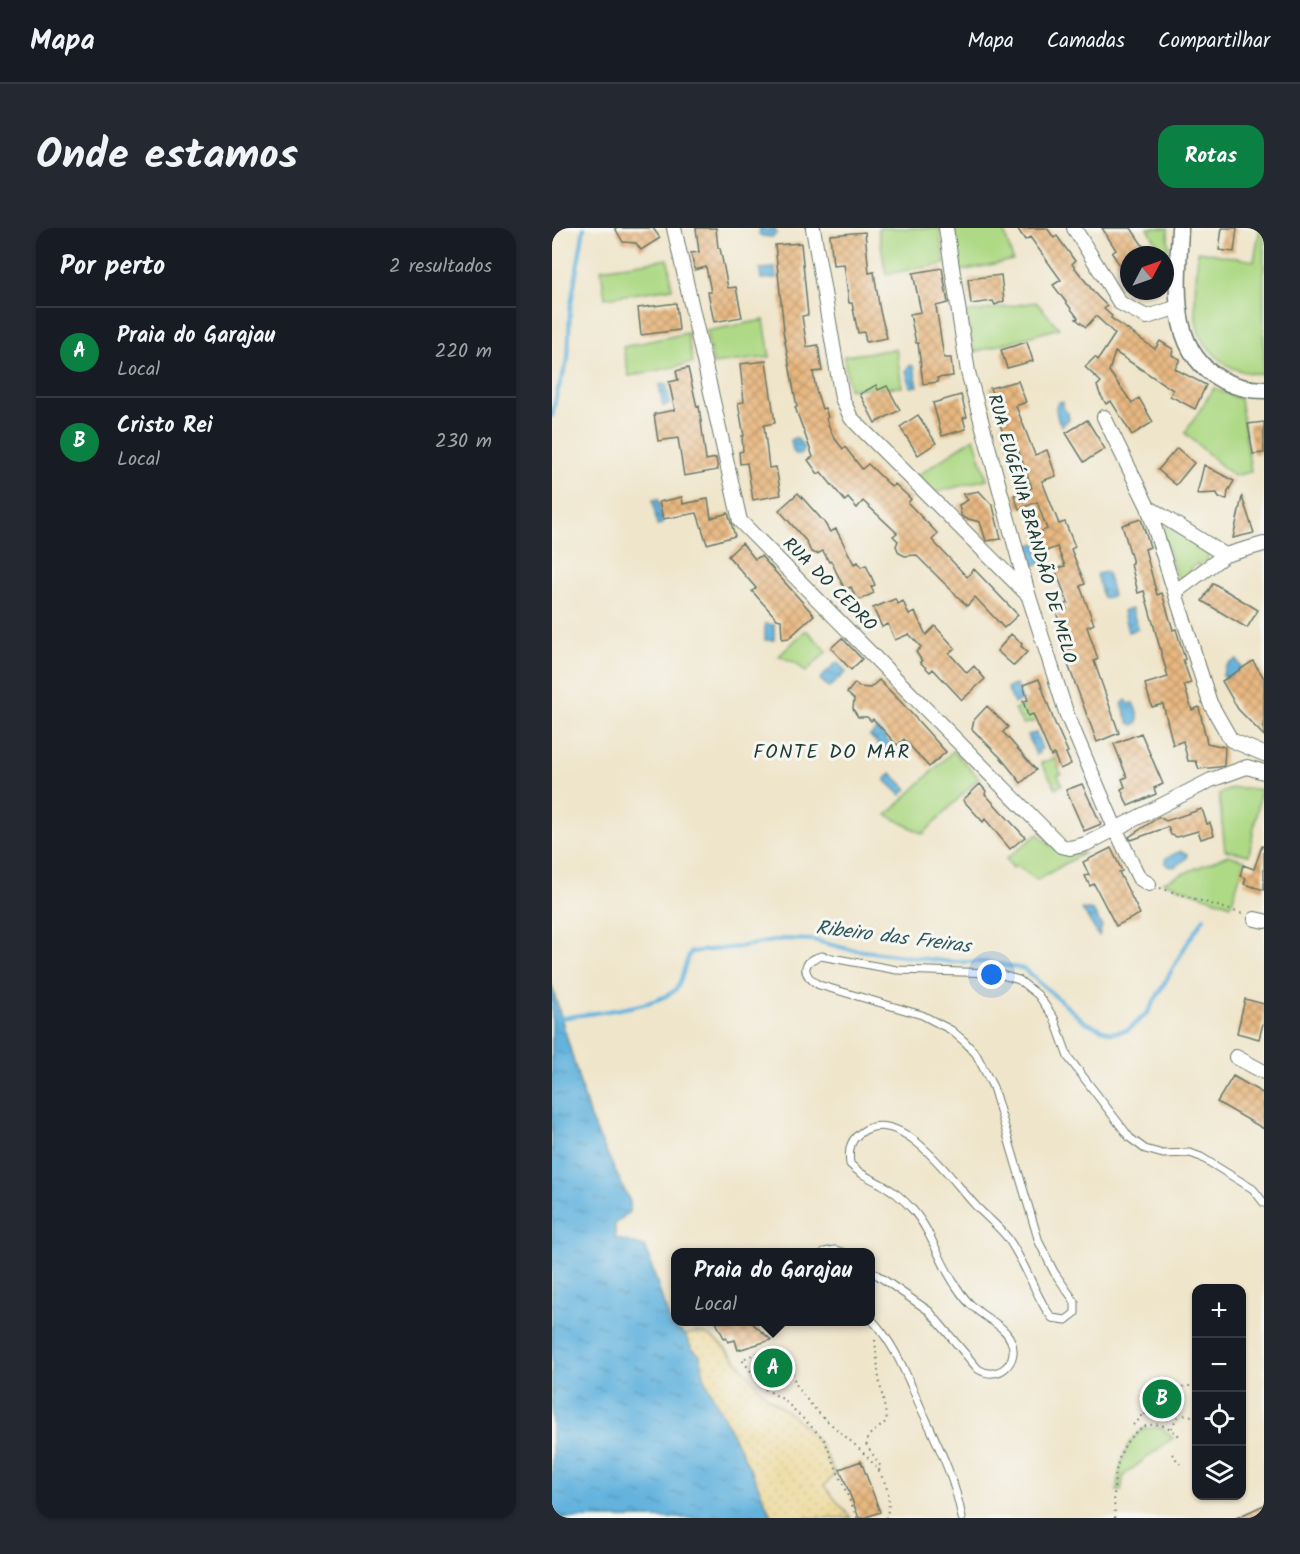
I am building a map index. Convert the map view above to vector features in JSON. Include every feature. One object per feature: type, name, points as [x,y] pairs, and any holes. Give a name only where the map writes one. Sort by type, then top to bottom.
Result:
[{"type":"street","name":"RUA DO CEDRO","points":[[674,228],[740,521],[1061,846],[1070,848],[1086,844],[1211,780],[1247,767],[1264,772]]},
{"type":"street","points":[[813,228],[842,398],[851,418],[1029,597]]},
{"type":"street","name":"RUA EUGÉNIA BRANDÃO DE MELO","points":[[946,228],[968,372],[1029,597],[1067,715],[1139,878],[1149,884]]},
{"type":"street","points":[[1074,228],[1120,303],[1147,317],[1178,307]]},
{"type":"street","points":[[1180,228],[1178,307],[1182,331],[1193,355],[1212,375],[1237,387],[1264,390]]},
{"type":"street","points":[[1104,417],[1148,507],[1210,702],[1231,740],[1264,754]]},
{"type":"street","points":[[1148,507],[1225,555]]},
{"type":"street","points":[[1175,592],[1225,555],[1264,544]]},
{"type":"street","points":[[1236,1057],[1264,1072]]},
{"type":"lane","points":[[875,1273],[929,1311],[978,1369],[984,1373],[998,1372],[1011,1362],[1014,1354],[1012,1342],[1005,1331],[975,1309],[956,1286],[915,1212],[905,1201],[880,1183],[868,1179],[850,1164],[848,1149],[855,1136],[868,1128],[886,1127],[901,1131],[916,1140],[977,1208],[1011,1241],[1052,1318],[1066,1320],[1075,1313],[1075,1302],[1054,1272],[1039,1242],[993,1087],[976,1054],[951,1030],[937,1021],[811,981],[806,970],[807,963],[812,958],[821,956],[897,970],[995,973],[1018,980],[1038,995],[1054,1018],[1068,1057],[1130,1138],[1145,1149],[1163,1154],[1190,1153],[1201,1157],[1253,1190],[1264,1203]]},
{"type":"lane","points":[[875,1325],[902,1366],[942,1454],[958,1495],[962,1518]]},
{"type":"path","points":[[1149,884],[1260,920]]},
{"type":"path","points":[[875,1340],[879,1379],[887,1420],[868,1435],[866,1444],[881,1467],[878,1472]]},
{"type":"path","points":[[857,1518],[824,1439],[784,1400],[765,1389],[742,1360],[757,1352],[779,1355],[791,1363],[800,1391],[811,1405],[860,1448],[878,1472],[888,1490],[890,1508],[886,1518]]},
{"type":"path","points":[[782,1373],[793,1373]]},
{"type":"path","points":[[1192,1386],[1187,1385],[1177,1392],[1175,1403],[1180,1413],[1192,1416]]},
{"type":"path","points":[[1171,1428],[1180,1413]]},
{"type":"path","points":[[1133,1425],[1141,1414],[1169,1415]]},
{"type":"path","points":[[1159,1424],[1160,1414]]},
{"type":"path","points":[[1138,1420],[1143,1427]]},
{"type":"path","points":[[1114,1518],[1114,1490],[1118,1461],[1132,1436],[1143,1427],[1159,1424],[1171,1428],[1179,1436]]},
{"type":"path","points":[[1172,1454],[1180,1464]]},
{"type":"green space","points":[[878,228],[939,228],[945,264],[886,274]]},
{"type":"green space","points":[[954,228],[1003,228],[1013,260],[961,271]]},
{"type":"green space","points":[[1148,228],[1168,228],[1168,246],[1158,246]]},
{"type":"green space","points":[[1260,228],[1264,228],[1264,374],[1239,370],[1227,365],[1217,357],[1199,334],[1195,311],[1198,251],[1254,261]]},
{"type":"green space","points":[[668,259],[672,288],[605,298],[601,269]]},
{"type":"green space","points":[[1036,302],[1059,328],[974,352],[966,313]]},
{"type":"green space","points":[[764,320],[770,357],[713,364],[706,331]]},
{"type":"green space","points":[[687,333],[693,363],[629,376],[623,347]]},
{"type":"green space","points":[[896,349],[902,387],[849,389],[844,356]]},
{"type":"green space","points":[[1214,388],[1240,399],[1251,472],[1233,476],[1185,433]]},
{"type":"green space","points":[[974,438],[987,479],[930,494],[917,476]]},
{"type":"green space","points":[[1165,526],[1208,553],[1208,559],[1190,569],[1192,572],[1181,579],[1176,575],[1161,529]]},
{"type":"green space","points":[[806,630],[827,651],[806,672],[796,663],[779,656]]},
{"type":"green space","points":[[1025,706],[1028,715],[1036,713],[1038,721],[1023,724],[1014,709]]},
{"type":"green space","points":[[953,751],[979,778],[923,834],[887,815]]},
{"type":"green space","points":[[1055,758],[1062,785],[1056,788],[1041,763]]},
{"type":"green space","points":[[1233,788],[1261,790],[1249,855],[1225,850],[1219,794]]},
{"type":"green space","points":[[1038,834],[1058,851],[1070,854],[1084,853],[1037,880],[1017,866],[1013,868],[1006,859]]},
{"type":"green space","points":[[1228,855],[1245,860],[1231,905],[1163,882]]},
{"type":"green space","points":[[1145,1428],[1162,1428],[1173,1438],[1124,1475],[1121,1491],[1117,1491],[1121,1465],[1127,1447]]},
{"type":"sand","points":[[697,1332],[717,1341],[765,1394],[809,1431],[823,1450],[835,1474],[824,1486],[851,1518],[772,1518],[705,1380],[700,1355],[692,1349],[685,1335]]},
{"type":"water","points":[[760,228],[768,230],[775,228],[776,234],[772,237],[762,236],[759,234]]},
{"type":"water","points":[[775,268],[776,278],[761,279],[760,269]]},
{"type":"water","points":[[911,365],[914,367],[918,386],[910,387],[906,370]]},
{"type":"water","points":[[666,384],[670,404],[663,406],[659,385]]},
{"type":"water","points":[[1059,402],[1063,402],[1063,409],[1068,413],[1069,419],[1062,426],[1056,412]]},
{"type":"water","points":[[797,438],[804,447],[801,454],[793,451],[791,440]]},
{"type":"water","points":[[658,499],[663,524],[657,525],[653,500]]},
{"type":"water","points":[[1036,543],[1041,559],[1045,558],[1046,562],[1031,566],[1025,547]]},
{"type":"water","points":[[1107,572],[1113,596],[1103,598],[1097,574]]},
{"type":"water","points":[[1132,609],[1138,629],[1128,632],[1123,611]]},
{"type":"water","points":[[765,624],[774,625],[774,640],[765,640]]},
{"type":"water","points":[[1237,660],[1246,675],[1226,679],[1223,675],[1226,667]]},
{"type":"water","points":[[837,662],[846,672],[829,688],[820,679]]},
{"type":"water","points":[[1016,685],[1022,700],[1014,703],[1007,688]]},
{"type":"water","points":[[1126,700],[1129,704],[1133,703],[1138,714],[1138,722],[1134,725],[1129,723],[1122,704]]},
{"type":"water","points":[[877,729],[891,745],[885,751],[870,736]]},
{"type":"water","points":[[1036,733],[1042,749],[1038,750],[1039,753],[1036,755],[1028,735]]},
{"type":"water","points":[[891,773],[907,789],[901,795],[885,780]]},
{"type":"water","points":[[1181,851],[1187,854],[1187,858],[1176,866],[1171,867],[1166,864],[1166,858]]},
{"type":"water","points":[[1082,909],[1093,911],[1102,926],[1099,936]]},
{"type":"water","points":[[552,986],[590,1118],[630,1202],[629,1212],[615,1224],[615,1238],[645,1247],[671,1326],[685,1335],[692,1349],[700,1355],[705,1380],[772,1518],[552,1518]]},
{"type":"building","points":[[615,228],[653,228],[660,238],[641,250],[636,243],[623,242]]},
{"type":"building","points":[[696,228],[716,228],[718,248],[720,248],[728,288],[736,287],[742,317],[714,322],[706,267],[695,270],[691,253],[699,252]]},
{"type":"building","points":[[1017,228],[1047,228],[1054,238],[1057,236],[1075,261],[1072,264],[1107,306],[1104,309],[1112,316],[1111,318],[1155,349],[1160,341],[1173,349],[1172,355],[1180,359],[1175,369],[1206,385],[1195,409],[1170,396],[1173,390],[1115,352],[1109,371],[1132,403],[1139,398],[1153,422],[1132,435],[1111,401],[1106,404],[1100,394],[1097,386],[1101,382],[1085,367],[1095,357],[1098,360],[1115,334],[1096,316],[1086,327],[1076,319],[1078,318],[1053,285],[1061,280],[1030,237],[1025,240]]},
{"type":"building","points":[[1102,228],[1131,228],[1143,246],[1120,246],[1120,266],[1112,253],[1116,250]]},
{"type":"building","points":[[1222,228],[1237,228],[1234,252],[1219,250]]},
{"type":"building","points":[[865,232],[869,273],[874,272],[887,338],[866,342],[864,332],[858,333],[852,303],[849,303],[844,264],[833,265],[830,235]]},
{"type":"building","points":[[801,243],[808,315],[802,316],[807,347],[818,345],[822,371],[813,372],[816,390],[822,409],[825,408],[828,417],[826,419],[833,436],[862,469],[868,464],[892,487],[895,484],[911,499],[908,503],[938,534],[932,540],[967,577],[974,569],[1018,615],[1004,628],[975,597],[967,606],[916,555],[905,556],[899,553],[896,546],[898,541],[893,536],[897,533],[863,501],[857,508],[848,498],[845,501],[821,472],[818,474],[808,460],[813,457],[795,407],[797,407],[783,331],[775,245]]},
{"type":"building","points":[[942,268],[948,303],[936,306],[944,358],[951,358],[953,376],[937,378],[938,382],[923,384],[918,343],[916,343],[910,314],[921,312],[913,273]]},
{"type":"building","points":[[1001,275],[1004,301],[995,305],[993,301],[971,304],[968,279]]},
{"type":"building","points":[[676,303],[679,330],[641,335],[638,308]]},
{"type":"building","points":[[1027,342],[1033,361],[1007,368],[1001,350]]},
{"type":"building","points":[[766,361],[775,423],[764,425],[769,468],[776,467],[781,495],[753,500],[747,463],[740,464],[739,452],[743,451],[742,436],[744,436],[738,403],[744,402],[740,364]]},
{"type":"building","points":[[688,368],[697,407],[699,406],[706,460],[716,458],[718,470],[684,476],[678,438],[658,441],[654,414],[675,410],[669,382],[678,380],[676,371]]},
{"type":"building","points":[[1018,381],[1026,402],[1016,406],[1035,455],[1047,450],[1056,476],[1042,481],[1059,524],[1065,522],[1075,547],[1071,549],[1085,584],[1080,586],[1094,624],[1087,627],[1098,659],[1094,661],[1119,733],[1097,742],[1063,651],[1071,649],[1056,613],[1067,609],[1065,604],[1068,603],[1055,569],[1065,566],[1057,547],[1043,552],[1035,534],[1047,529],[1037,502],[1019,509],[1014,495],[1032,488],[1018,449],[1011,452],[1000,425],[1004,424],[990,388]]},
{"type":"building","points":[[876,385],[878,390],[887,386],[900,410],[875,423],[860,394]]},
{"type":"building","points":[[961,395],[967,417],[963,418],[966,429],[942,436],[933,403]]},
{"type":"building","points":[[918,415],[936,443],[918,455],[900,427]]},
{"type":"building","points":[[1087,420],[1105,449],[1084,462],[1066,433]]},
{"type":"building","points":[[1264,422],[1264,453],[1253,454],[1248,424]]},
{"type":"building","points":[[1177,448],[1194,463],[1176,485],[1158,470]]},
{"type":"building","points":[[1204,465],[1234,481],[1228,491],[1227,499],[1219,498],[1217,493],[1197,494]]},
{"type":"building","points":[[979,491],[993,506],[1001,539],[986,541],[980,522],[961,515],[959,505],[968,500],[963,494]]},
{"type":"building","points":[[798,493],[830,532],[836,529],[854,564],[858,562],[861,567],[866,565],[875,585],[871,587],[874,593],[857,601],[851,587],[845,590],[831,561],[829,562],[823,551],[817,554],[811,552],[806,541],[779,510]]},
{"type":"building","points":[[682,497],[683,504],[708,499],[711,518],[728,513],[735,536],[707,544],[697,513],[663,519],[659,502]]},
{"type":"building","points":[[1242,497],[1254,533],[1233,538]]},
{"type":"building","points":[[1141,519],[1150,547],[1145,549],[1157,595],[1162,593],[1185,659],[1183,660],[1191,683],[1184,685],[1192,710],[1199,707],[1207,743],[1225,747],[1224,766],[1199,769],[1196,761],[1188,761],[1183,741],[1173,745],[1163,704],[1152,707],[1145,684],[1168,677],[1144,591],[1138,593],[1131,564],[1133,563],[1122,525]]},
{"type":"building","points":[[742,543],[755,559],[761,556],[814,615],[789,638],[782,639],[781,620],[777,619],[752,591],[756,588],[728,556]]},
{"type":"building","points":[[1213,583],[1258,610],[1247,628],[1202,601]]},
{"type":"building","points":[[895,599],[898,604],[903,601],[909,615],[915,612],[926,635],[935,626],[955,648],[949,653],[967,673],[974,666],[985,679],[962,700],[933,669],[930,672],[920,662],[922,661],[916,652],[921,647],[909,634],[895,640],[888,624],[882,627],[873,608]]},
{"type":"building","points":[[1011,634],[1027,652],[1014,666],[997,651]]},
{"type":"building","points":[[842,638],[862,659],[851,670],[831,648]]},
{"type":"building","points":[[1253,661],[1264,678],[1264,736],[1238,709],[1222,681]]},
{"type":"building","points":[[1039,679],[1071,764],[1060,769],[1054,754],[1051,756],[1033,714],[1028,716],[1023,701],[1028,700],[1023,685]]},
{"type":"building","points":[[879,680],[946,752],[929,767],[904,739],[897,745],[873,719],[871,721],[867,717],[858,717],[853,709],[854,699],[847,693],[855,683],[859,687],[870,688]]},
{"type":"building","points":[[987,706],[1008,727],[1003,732],[1036,770],[1021,783],[1001,758],[972,729],[974,720]]},
{"type":"building","points":[[1141,733],[1163,784],[1154,788],[1156,794],[1128,806],[1121,789],[1125,787],[1122,779],[1127,777],[1114,744]]},
{"type":"building","points":[[980,784],[986,791],[985,794],[1025,837],[1010,849],[985,819],[983,822],[963,800]]},
{"type":"building","points":[[1082,784],[1101,824],[1084,831],[1066,790]]},
{"type":"building","points":[[1202,809],[1214,835],[1201,839],[1198,831],[1177,837],[1171,835],[1168,827],[1131,840],[1129,837],[1159,817],[1166,821]]},
{"type":"building","points":[[1262,846],[1264,846],[1264,890],[1244,884],[1246,878],[1240,876],[1243,865],[1254,869]]},
{"type":"building","points":[[1111,848],[1122,871],[1119,872],[1140,914],[1116,926],[1094,884],[1090,886],[1085,876],[1089,875],[1083,862]]},
{"type":"building","points":[[1245,999],[1264,1004],[1264,1020],[1259,1039],[1237,1033]]},
{"type":"building","points":[[1233,1076],[1264,1094],[1264,1129],[1217,1102]]},
{"type":"building","points":[[718,1326],[755,1326],[771,1340],[738,1350],[735,1340],[728,1342],[726,1337],[724,1338]]},
{"type":"building","points":[[765,1362],[782,1364],[781,1383],[764,1382]]},
{"type":"building","points":[[1154,1386],[1173,1388],[1170,1413],[1151,1412]]},
{"type":"building","points":[[861,1461],[880,1512],[864,1518],[859,1518],[840,1469]]},
{"type":"building","points":[[1264,1505],[1264,1518],[1236,1518]]},
{"type":"waterway","points":[[552,416],[568,359],[570,309],[584,228]]},
{"type":"waterway","name":"Ribeiro das Freiras","points":[[561,1018],[638,1005],[666,996],[678,987],[691,952],[784,939],[813,940],[848,949],[951,962],[987,962],[1024,969],[1085,1022],[1111,1033],[1128,1030],[1148,1012],[1204,918]]},
{"type":"place","name":"Praia do Garajau","points":[[773,1368]]},
{"type":"place","name":"Cristo Rei","points":[[1162,1399]]},
{"type":"district","name":"FONTE DO MAR","points":[[832,753]]}]
